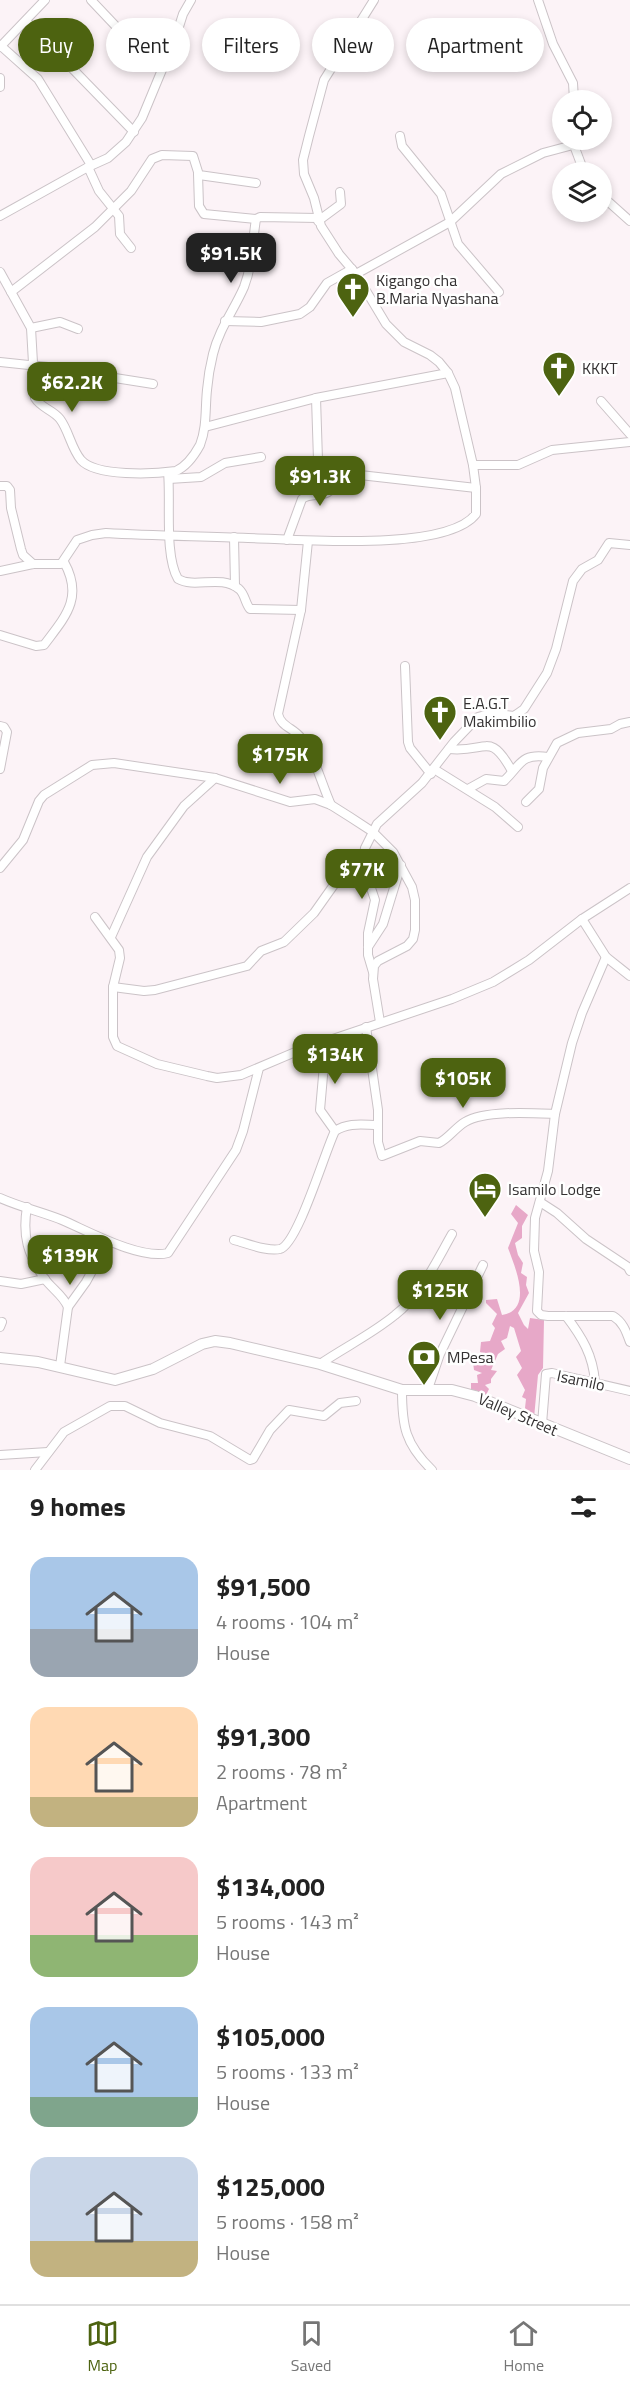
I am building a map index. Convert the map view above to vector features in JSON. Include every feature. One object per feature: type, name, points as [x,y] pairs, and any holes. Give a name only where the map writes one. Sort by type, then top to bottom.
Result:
[{"type":"main road","name":"Valley Street","points":[[0,1358],[60,1366],[115,1380],[153,1369],[202,1344],[215,1341],[230,1342],[320,1364],[402,1390],[452,1390],[475,1396],[630,1459]]},
{"type":"street","points":[[30,18],[45,0]]},
{"type":"street","points":[[91,0],[108,18]]},
{"type":"street","points":[[182,18],[191,0]]},
{"type":"street","points":[[64,562],[73,543],[82,537],[106,533],[308,541],[402,539],[445,531],[474,517],[476,488],[473,465],[455,388],[448,373],[430,355],[404,342],[394,334],[318,220],[314,198],[303,168],[314,114],[324,80],[374,0]]},
{"type":"street","points":[[538,0],[556,52],[573,83],[573,90]]},
{"type":"street","points":[[18,30],[0,47],[38,79],[89,166],[99,191],[119,216],[122,238],[131,248]]},
{"type":"street","points":[[76,72],[134,132]]},
{"type":"street","points":[[0,216],[115,153],[134,132],[142,118],[159,72]]},
{"type":"street","points":[[0,78],[0,87]]},
{"type":"street","points":[[400,136],[402,146],[441,194],[458,244],[499,292]]},
{"type":"street","points":[[225,321],[261,322],[300,314],[310,307],[327,283],[450,222],[501,174],[552,150]]},
{"type":"street","points":[[11,292],[84,236],[113,209],[131,191],[148,163],[155,157],[165,155],[195,158],[199,206],[204,214],[256,219],[260,217],[318,220],[341,204],[340,192]]},
{"type":"street","points":[[198,174],[256,183]]},
{"type":"street","points":[[612,204],[630,221]]},
{"type":"street","points":[[168,476],[183,468],[191,459],[206,427],[210,368],[225,321],[248,275],[254,246],[256,219]]},
{"type":"street","points":[[0,272],[31,328],[37,401],[58,416],[74,449],[86,464],[115,471],[201,477],[225,463],[261,457]]},
{"type":"street","points":[[31,328],[60,321],[78,329]]},
{"type":"street","points":[[0,362],[34,365],[85,378],[115,378],[153,384]]},
{"type":"street","points":[[206,427],[316,399],[448,373]]},
{"type":"street","points":[[316,399],[319,464],[341,472],[476,488]]},
{"type":"street","points":[[601,401],[630,434]]},
{"type":"street","points":[[473,465],[518,465],[552,450],[630,442]]},
{"type":"street","points":[[287,540],[302,499],[331,490],[341,472]]},
{"type":"street","points":[[168,476],[170,536],[173,566],[178,579],[186,582],[217,581],[235,586],[241,591],[250,609],[301,610]]},
{"type":"street","points":[[0,486],[7,486],[10,490],[11,508],[21,549],[23,555],[33,564]]},
{"type":"street","points":[[234,537],[235,586]]},
{"type":"street","points":[[308,541],[301,610],[289,674],[278,714],[283,724],[304,741],[331,805]]},
{"type":"street","points":[[380,1022],[368,948],[368,923],[375,900],[366,873],[364,855],[373,832],[382,818],[404,801],[478,717],[492,713],[514,716],[524,709],[547,673],[577,574],[598,560],[609,543],[630,545]]},
{"type":"street","points":[[0,572],[33,564],[64,562]]},
{"type":"street","points":[[0,634],[36,646],[44,645],[71,606],[72,584],[70,573],[64,562]]},
{"type":"street","points":[[405,666],[408,742],[432,771],[468,789],[495,807],[518,827]]},
{"type":"street","points":[[526,802],[531,794],[539,789],[548,757],[552,748],[561,739],[586,731],[611,729],[630,722]]},
{"type":"street","points":[[0,726],[4,727],[7,732],[0,769]]},
{"type":"street","points":[[449,749],[494,747],[500,750],[512,771]]},
{"type":"street","points":[[468,789],[486,778],[504,781],[530,756],[548,757]]},
{"type":"street","points":[[0,868],[23,840],[39,801],[44,795],[92,765],[114,763],[215,778],[290,802],[315,800],[331,805],[373,832],[393,852],[412,887],[416,916],[413,939],[407,946],[378,961],[373,972]]},
{"type":"street","points":[[111,937],[147,857],[184,806],[215,778]]},
{"type":"street","points":[[315,800],[320,781]]},
{"type":"street","points":[[113,987],[155,990],[247,966],[261,951],[284,942],[301,928],[330,893],[343,872],[364,855]]},
{"type":"street","points":[[368,948],[383,924],[401,865]]},
{"type":"street","points":[[95,917],[119,950],[120,958],[113,987],[113,1037],[117,1046],[157,1064],[217,1078],[242,1075],[300,1050],[452,999],[493,982],[529,960],[582,920],[630,888]]},
{"type":"street","points":[[582,920],[606,957],[630,976]]},
{"type":"street","points":[[606,957],[572,1043],[555,1114],[548,1171],[535,1218],[534,1251],[539,1272],[537,1311],[541,1315],[613,1316],[626,1329],[630,1342]]},
{"type":"street","points":[[366,1028],[378,1142],[382,1156],[420,1141],[439,1143],[465,1122],[477,1118],[506,1113],[555,1114]]},
{"type":"street","points":[[326,1042],[320,1110],[335,1131]]},
{"type":"street","points":[[0,1198],[64,1221],[108,1242],[164,1254],[171,1250],[236,1150],[259,1068]]},
{"type":"street","points":[[234,1240],[273,1249],[280,1249],[287,1245],[301,1221],[335,1131],[352,1124],[378,1125]]},
{"type":"street","points":[[540,1202],[557,1213],[586,1239],[629,1267]]},
{"type":"street","points":[[27,1208],[24,1236],[45,1279],[68,1307]]},
{"type":"street","points":[[320,1364],[378,1328],[404,1307],[429,1274],[452,1234]]},
{"type":"street","points":[[60,1366],[68,1307],[86,1282],[108,1242]]},
{"type":"street","points":[[429,1389],[440,1354],[483,1266]]},
{"type":"street","points":[[0,1281],[21,1284],[45,1279]]},
{"type":"street","points":[[566,1316],[588,1350],[595,1382]]},
{"type":"street","name":"Isamilo","points":[[542,1424],[546,1374],[552,1373],[630,1391]]},
{"type":"street","points":[[402,1390],[405,1433],[418,1457],[432,1470]]},
{"type":"street","points":[[35,1470],[64,1432],[110,1406],[118,1405],[135,1409],[160,1423],[210,1436],[252,1460],[270,1430],[289,1410],[324,1416],[340,1402],[356,1401]]},
{"type":"street","points":[[0,1455],[48,1452]]},
{"type":"shaded area","points":[[516,1205],[528,1215],[522,1226],[522,1238],[515,1243],[523,1263],[521,1273],[527,1277],[526,1285],[529,1293],[518,1313],[528,1329],[530,1318],[544,1320],[543,1368],[538,1375],[534,1418],[525,1408],[526,1399],[522,1397],[525,1390],[517,1375],[522,1368],[516,1357],[521,1351],[514,1328],[510,1326],[507,1338],[501,1341],[505,1349],[498,1354],[491,1370],[497,1371],[491,1383],[485,1385],[489,1389],[485,1397],[471,1391],[471,1383],[478,1383],[477,1375],[482,1373],[474,1370],[473,1362],[478,1361],[482,1365],[488,1358],[480,1352],[481,1342],[490,1341],[495,1328],[492,1324],[497,1314],[486,1303],[486,1300],[497,1299],[502,1315],[512,1311],[520,1297],[518,1276],[508,1248],[518,1223],[511,1214]]},
{"type":"place","name":"Kigango cha B.Maria Nyashana","points":[[353,318]]},
{"type":"place","name":"KKKT","points":[[559,397]]},
{"type":"place","name":"E.A.G.T Makimbilio","points":[[440,741]]},
{"type":"place","name":"Isamilo Lodge","points":[[485,1218]]},
{"type":"place","name":"MPesa","points":[[424,1386]]}]
